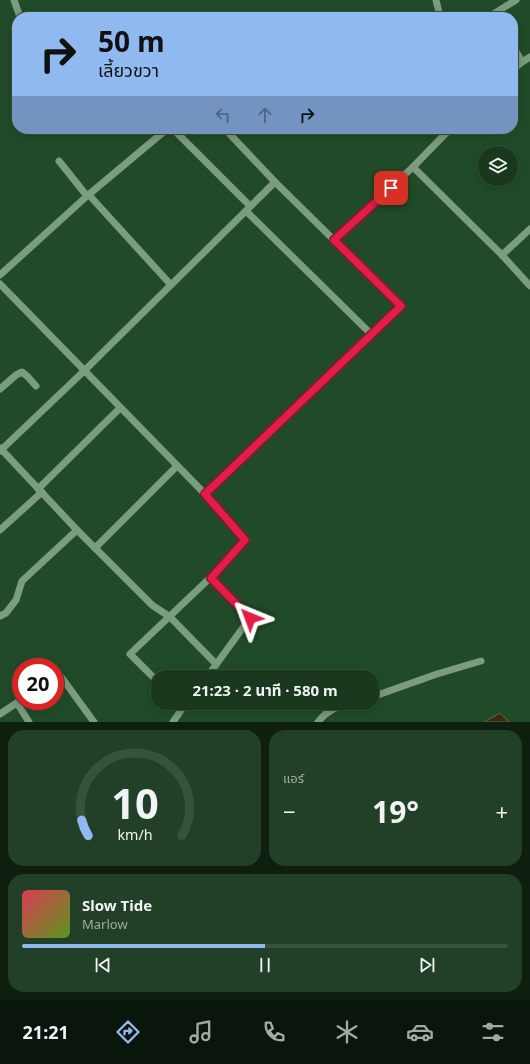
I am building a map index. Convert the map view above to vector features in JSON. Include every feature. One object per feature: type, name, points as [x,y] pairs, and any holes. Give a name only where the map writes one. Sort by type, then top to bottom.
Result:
[{"type":"street","points":[[14,0],[18,12]]},
{"type":"street","points":[[436,0],[439,12]]},
{"type":"street","points":[[496,12],[516,0]]},
{"type":"street","points":[[518,55],[522,62]]},
{"type":"street","points":[[518,66],[530,58]]},
{"type":"street","points":[[0,275],[88,195],[161,134]]},
{"type":"street","points":[[178,134],[371,334]]},
{"type":"street","points":[[205,494],[401,306],[275,182],[229,134]]},
{"type":"street","points":[[334,240],[413,167],[445,134]]},
{"type":"street","points":[[59,161],[88,195],[171,285]]},
{"type":"street","points":[[413,167],[530,286]]},
{"type":"street","points":[[216,664],[170,617],[152,605],[77,530],[0,449],[84,371],[275,182]]},
{"type":"street","points":[[502,256],[530,229]]},
{"type":"street","points":[[0,284],[205,494],[245,540],[211,578],[130,654],[151,675]]},
{"type":"street","points":[[0,390],[16,374],[22,372],[36,386]]},
{"type":"street","points":[[0,530],[120,408]]},
{"type":"street","points":[[95,548],[178,466]]},
{"type":"street","points":[[0,616],[6,613],[16,600],[22,581],[77,530]]},
{"type":"street","points":[[211,578],[250,618],[212,670]]},
{"type":"street","points":[[379,695],[437,674],[481,661]]},
{"type":"street","points":[[64,681],[94,722]]},
{"type":"street","points":[[0,714],[12,706]]},
{"type":"street","points":[[23,710],[29,722]]},
{"type":"street","points":[[172,722],[179,710]]},
{"type":"street","points":[[318,722],[330,710]]},
{"type":"shaded area","points":[[500,713],[509,722],[484,722]]},
{"type":"route","points":[[250,618],[211,578],[245,540],[205,494],[401,306],[334,240],[391,188]]}]
